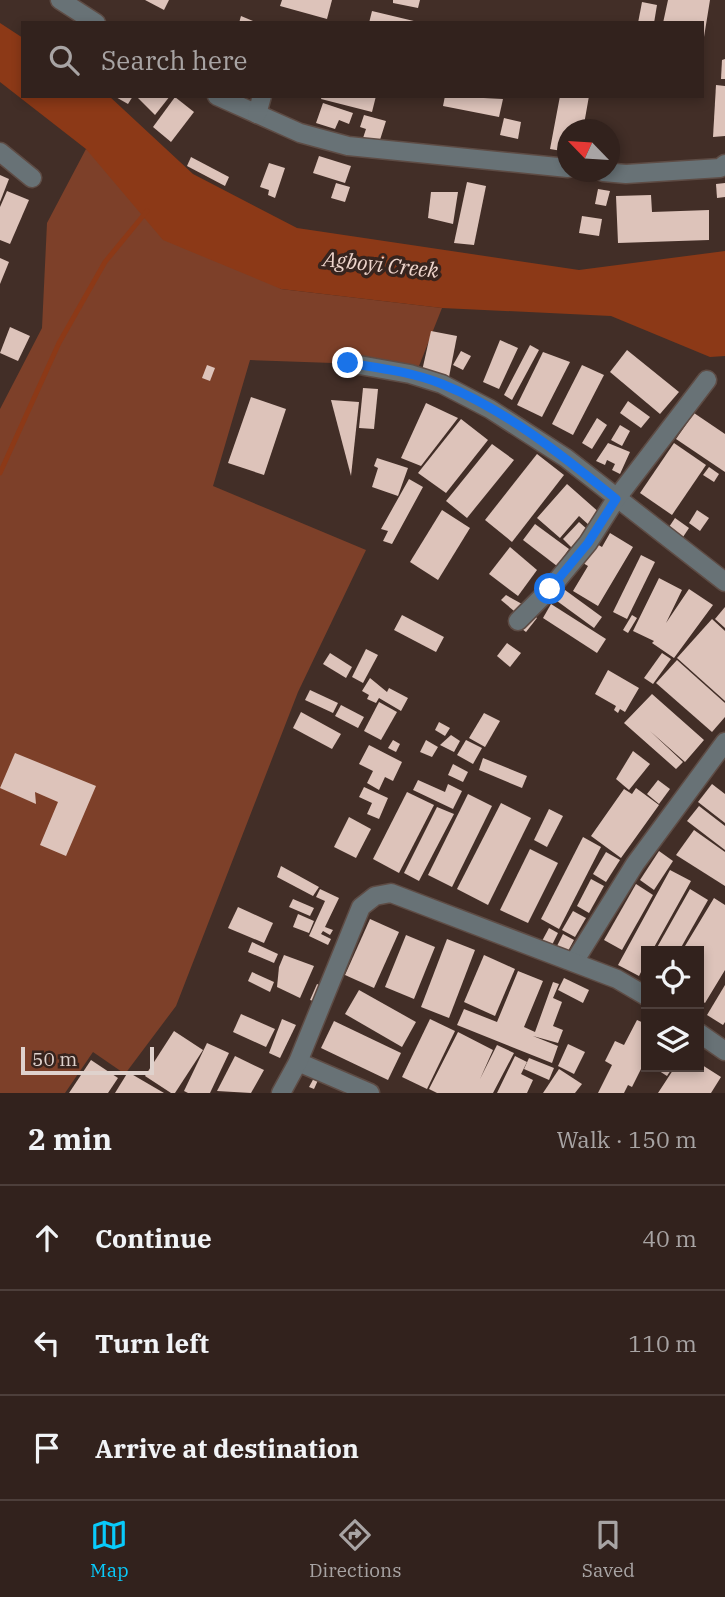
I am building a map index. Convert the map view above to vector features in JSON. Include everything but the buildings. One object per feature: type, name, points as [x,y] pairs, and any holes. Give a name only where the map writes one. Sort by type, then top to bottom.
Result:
[{"type":"street","points":[[60,0],[93,21]]},
{"type":"street","points":[[226,98],[259,105],[300,133],[348,146],[557,167]]},
{"type":"street","points":[[0,152],[32,178]]},
{"type":"street","points":[[620,173],[720,168],[725,164]]},
{"type":"street","points":[[348,363],[410,374],[442,384],[528,432],[725,582]]},
{"type":"street","points":[[518,621],[550,589],[588,543],[616,499],[706,380]]},
{"type":"street","points":[[574,962],[635,864],[725,742]]},
{"type":"street","points":[[281,1093],[298,1062],[361,907],[375,896],[391,893],[617,979],[641,993]]},
{"type":"street","points":[[704,1037],[725,1052]]},
{"type":"street","points":[[298,1062],[370,1093]]},
{"type":"shaded area","points":[[86,149],[281,289],[442,308],[419,366],[250,360],[213,486],[366,550],[298,692],[176,1006],[125,1074],[93,1052],[65,1093],[0,1093],[0,409],[42,328],[47,223]]},
{"type":"water","name":"Agboyi Creek","points":[[0,23],[21,37],[21,98],[111,98],[193,174],[297,228],[579,270],[725,251],[725,356],[710,357],[611,316],[442,308],[281,289],[163,240],[86,149],[0,82]]},
{"type":"waterway","points":[[0,473],[59,343],[105,262],[147,211]]},
{"type":"route","points":[[348,363],[410,374],[442,384],[528,432],[566,458],[616,499],[588,543],[550,589]]}]
